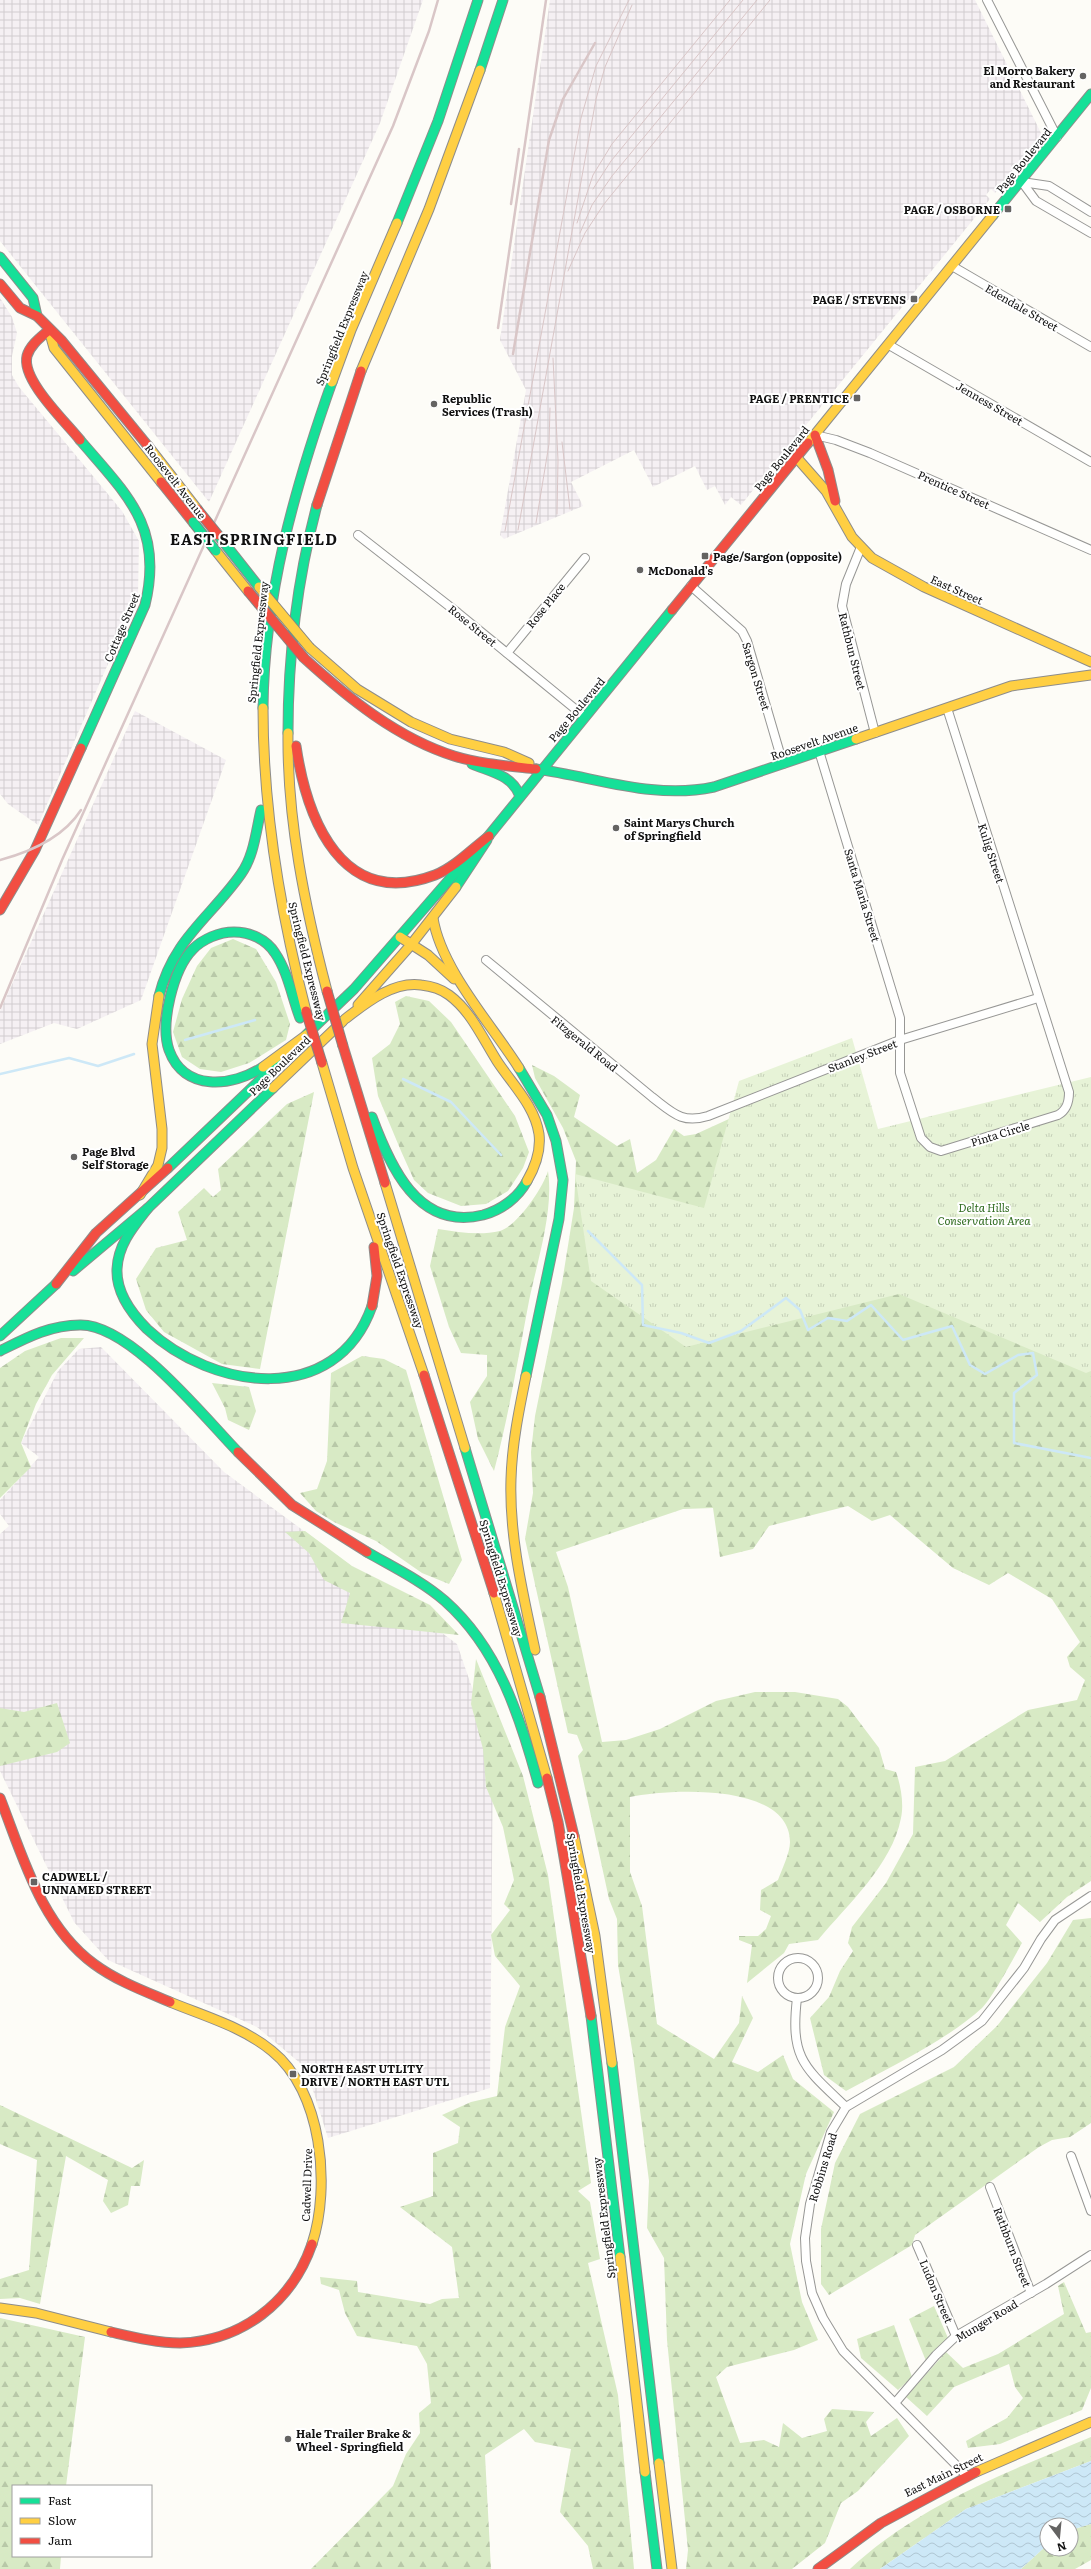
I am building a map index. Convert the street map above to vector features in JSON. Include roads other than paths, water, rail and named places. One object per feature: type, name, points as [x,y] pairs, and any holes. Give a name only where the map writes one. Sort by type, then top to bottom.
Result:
[{"type":"main road","name":"Springfield Expressway","points":[[478,0],[424,159],[342,352],[315,430],[291,510],[274,583],[267,638],[262,703],[264,781],[274,864],[293,960],[320,1065],[454,1464],[523,1686],[558,1822],[582,1959],[599,2073],[613,2209],[657,2569]]},
{"type":"main road","name":"Springfield Expressway","points":[[503,0],[467,110],[372,345],[331,462],[301,575],[289,682],[288,762],[292,819],[308,916],[327,991],[342,1046],[551,1735],[578,1850],[596,1942],[646,2342],[672,2569]]},
{"type":"main road","name":"Page Boulevard","points":[[56,1284],[96,1233],[140,1195],[354,989],[400,938],[450,877],[489,836],[541,769],[585,718],[691,586],[1022,182],[1091,94]]},
{"type":"main road","name":"Roosevelt Avenue","points":[[0,257],[33,298],[37,316]]},
{"type":"main road","name":"Roosevelt Avenue","points":[[0,284],[20,308],[37,316],[49,330],[62,341],[122,412],[259,587],[310,648],[329,667],[370,699],[419,727],[452,740],[504,752],[541,769]]},
{"type":"main road","name":"Roosevelt Avenue","points":[[49,330],[54,348],[248,592],[304,658],[359,704],[427,744],[456,756],[541,769],[649,792],[677,794],[714,787],[1011,686],[1091,674]]},
{"type":"main road","name":"Cottage Street","points":[[0,910],[18,882],[45,829],[145,605],[150,582],[149,542],[137,510],[37,388],[27,372],[26,358],[28,350],[49,330]]},
{"type":"main road","name":"East Street","points":[[815,435],[828,470],[836,508]]},
{"type":"main road","name":"East Street","points":[[797,458],[826,491],[848,530],[872,558],[924,587],[1091,662]]},
{"type":"main road","points":[[289,682],[303,793],[318,830],[348,866],[362,876],[377,881],[395,883],[413,881],[438,873],[489,836]]},
{"type":"main road","points":[[456,756],[503,776],[516,786],[520,796]]},
{"type":"main road","points":[[140,1195],[158,1165],[162,1148],[152,1044],[159,994],[170,964],[188,934],[230,888],[243,870],[257,834],[264,781]]},
{"type":"main road","name":"Page Boulevard","points":[[0,1336],[56,1284],[148,1208],[345,1019],[411,946],[455,891],[489,836]]},
{"type":"main road","points":[[433,918],[438,940],[464,988],[544,1108],[556,1138],[562,1167],[558,1224],[522,1401],[513,1453],[512,1481],[517,1554],[551,1735]]},
{"type":"main road","points":[[308,1034],[258,1070],[242,1078],[219,1084],[200,1080],[180,1067],[171,1056],[165,1036],[170,998],[188,955],[206,940],[226,933],[246,933],[260,938],[269,945],[280,963],[300,1019],[320,1065]]},
{"type":"main road","points":[[400,938],[433,960],[464,988]]},
{"type":"main road","points":[[342,1046],[390,1161],[404,1185],[417,1198],[446,1215],[471,1218],[502,1208],[522,1192],[530,1179],[536,1162],[539,1142],[536,1125],[524,1100],[460,1005],[433,988],[404,985],[380,993],[345,1019]]},
{"type":"main road","points":[[148,1208],[124,1241],[116,1272],[124,1300],[141,1323],[171,1350],[206,1369],[250,1379],[291,1376],[320,1367],[347,1348],[360,1332],[374,1302],[376,1262],[357,1178]]},
{"type":"main road","points":[[0,1350],[26,1336],[53,1326],[90,1326],[117,1334],[133,1345],[151,1361],[271,1487],[293,1507],[443,1598],[460,1613],[492,1656],[514,1706],[536,1776],[582,1959]]},
{"type":"main road","name":"Cadwell Drive","points":[[0,1798],[51,1918],[70,1942],[97,1966],[150,1993],[243,2033],[275,2054],[285,2064],[306,2095],[316,2122],[320,2156],[317,2225],[308,2258],[284,2295],[270,2310],[241,2329],[210,2340],[171,2343],[147,2340],[32,2312],[0,2308]]},
{"type":"main road","name":"East Main Street","points":[[818,2569],[876,2524],[914,2501],[966,2475],[1091,2422]]},
{"type":"street","points":[[987,0],[1057,137]]},
{"type":"street","points":[[1022,182],[1049,186],[1091,212]]},
{"type":"street","points":[[1022,182],[1036,201],[1090,230]]},
{"type":"street","name":"Edendale Street","points":[[952,266],[1091,347]]},
{"type":"street","name":"Jenness Street","points":[[889,344],[1091,462]]},
{"type":"street","name":"Prentice Street","points":[[815,435],[836,440],[870,453],[1091,550]]},
{"type":"street","name":"Rose Street","points":[[358,535],[507,653],[585,718]]},
{"type":"street","name":"Rathbun Street","points":[[861,547],[846,584],[842,606],[875,732]]},
{"type":"street","name":"Rose Place","points":[[507,653],[585,558]]},
{"type":"street","name":"Sargon Street","points":[[691,586],[742,631],[747,641],[783,764]]},
{"type":"street","name":"Kulig Street","points":[[948,708],[1038,998]]},
{"type":"street","name":"Santa Maria Street","points":[[819,752],[900,1018],[900,1040]]},
{"type":"street","name":"Fitzgerald Road","points":[[486,960],[652,1098],[671,1111],[689,1120]]},
{"type":"street","name":"Stanley Street","points":[[689,1120],[708,1116],[900,1040],[1038,998]]},
{"type":"street","name":"Pinta Circle","points":[[900,1040],[900,1073],[921,1138],[935,1150],[959,1146],[1058,1115],[1066,1109],[1069,1092],[1038,998]]},
{"type":"street","name":"Robbins Road","points":[[966,2475],[843,2351],[823,2318],[812,2293],[806,2260],[805,2238],[810,2204],[821,2161],[831,2132],[846,2108],[942,2050],[982,2021],[1024,1968],[1041,1938],[1055,1920],[1091,1896]]},
{"type":"street","points":[[796,1958],[803,1958],[814,1965],[818,1978],[814,1990],[803,1997],[797,1998],[790,1996],[781,1988],[779,1975],[784,1964],[796,1958]]},
{"type":"street","points":[[797,1998],[794,2035],[801,2060],[819,2081],[846,2108]]},
{"type":"street","points":[[1071,2156],[1091,2211]]},
{"type":"street","name":"Rathburn Street","points":[[990,2187],[1031,2293]]},
{"type":"street","name":"Ludon Street","points":[[918,2245],[956,2336]]},
{"type":"street","name":"Munger Road","points":[[896,2403],[936,2356],[956,2336],[1031,2293],[1091,2255]]},
{"type":"water","points":[[1091,2461],[1091,2524],[1079,2528],[1079,2517],[1039,2517],[1039,2552],[1021,2569],[880,2569],[966,2509]]},
{"type":"waterway","points":[[185,1040],[255,1020]]},
{"type":"waterway","points":[[0,1074],[69,1058],[98,1066],[134,1054]]},
{"type":"waterway","points":[[403,1079],[451,1102],[501,1155]]},
{"type":"waterway","points":[[588,1231],[642,1285],[643,1325],[681,1333],[709,1343],[741,1331],[786,1298],[800,1310],[808,1330],[828,1318],[847,1321],[871,1305],[903,1340],[952,1326],[970,1365],[985,1374],[1018,1355],[1033,1353],[1037,1375],[1014,1393],[1014,1443],[1091,1458]]},
{"type":"tram line","points":[[505,531],[581,118],[596,66],[629,0]]},
{"type":"tram line","points":[[577,223],[593,175],[612,144],[730,0]]},
{"type":"tram line","points":[[593,189],[611,161],[743,0]]},
{"type":"tram line","points":[[580,233],[592,205],[612,176],[757,0]]},
{"type":"tram line","points":[[568,271],[585,233],[604,204],[770,0]]},
{"type":"tram line","points":[[518,530],[596,99],[605,67],[632,5]]},
{"type":"tram line","points":[[553,358],[558,460],[557,514]]},
{"type":"tram line","points":[[536,523],[549,444],[550,408]]},
{"type":"tram line","points":[[562,442],[570,509]]},
{"type":"railway","points":[[0,1008],[62,860],[393,126],[429,31],[438,0]]},
{"type":"railway","points":[[498,328],[546,0]]},
{"type":"railway","points":[[513,354],[549,140],[563,99],[595,43]]},
{"type":"railway","points":[[511,204],[519,149]]},
{"type":"railway","points":[[0,860],[23,853],[55,836],[74,820],[81,810]]},
{"type":"place","name":"El Morro Bakery and Restaurant","points":[[1083,76]]},
{"type":"place","name":"PAGE / OSBORNE","points":[[1008,209]]},
{"type":"place","name":"PAGE / STEVENS","points":[[914,299]]},
{"type":"place","name":"PAGE / PRENTICE","points":[[857,398]]},
{"type":"place","name":"Republic Services (Trash)","points":[[434,404]]},
{"type":"place","name":"Page/Sargon (opposite)","points":[[705,556]]},
{"type":"place","name":"McDonald's","points":[[640,570]]},
{"type":"place","name":"Saint Marys Church of Springfield","points":[[616,828]]},
{"type":"place","name":"Page Blvd Self Storage","points":[[74,1157]]},
{"type":"place","name":"CADWELL / UNNAMED STREET","points":[[34,1882]]},
{"type":"place","name":"NORTH EAST UTLITY DRIVE / NORTH EAST UTL","points":[[293,2074]]},
{"type":"place","name":"Hale Trailer Brake & Wheel - Springfield","points":[[288,2439]]},
{"type":"district","name":"EAST SPRINGFIELD","points":[[254,538]]},
{"type":"park label","name":"Delta Hills Conservation Area","points":[[984,1213]]}]
